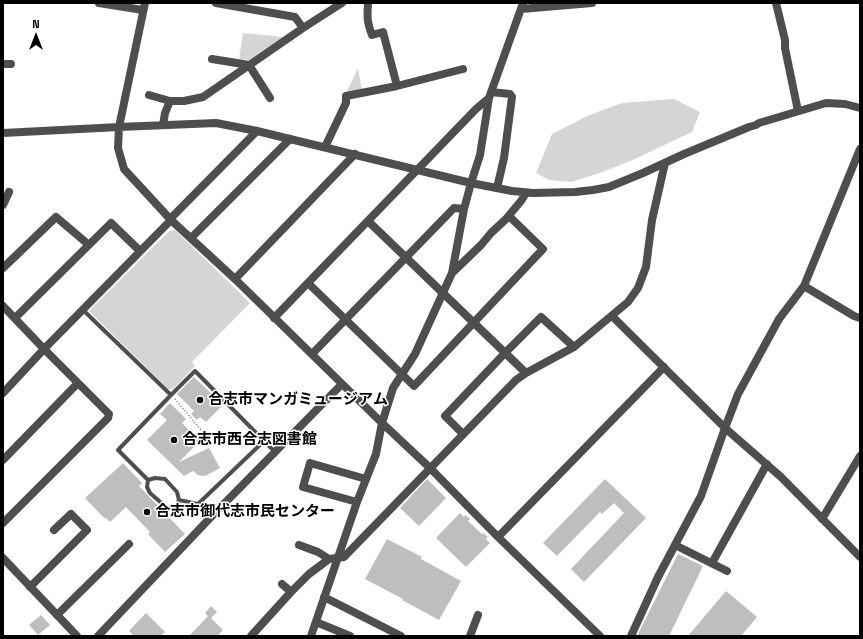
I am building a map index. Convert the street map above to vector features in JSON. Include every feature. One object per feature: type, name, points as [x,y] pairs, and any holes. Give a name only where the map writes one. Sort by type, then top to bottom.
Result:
[{"type":"street","points":[[99,3],[144,7],[119,127],[118,148],[124,169],[171,220],[235,279],[430,468],[498,537],[600,636]]},
{"type":"street","points":[[216,3],[295,16],[303,28]]},
{"type":"street","points":[[149,95],[170,100],[184,101],[203,97],[249,64],[342,3]]},
{"type":"street","points":[[368,3],[367,22],[369,29],[372,35],[383,32],[397,86]]},
{"type":"street","points":[[311,636],[357,502],[376,454],[382,423],[393,388],[415,354],[452,273],[464,210],[480,155],[490,95],[522,6],[592,3]]},
{"type":"street","points":[[776,3],[785,40],[785,48],[798,111]]},
{"type":"street","points":[[212,59],[249,64]]},
{"type":"street","points":[[249,64],[270,98]]},
{"type":"street","points":[[325,148],[346,103],[346,96],[397,86],[463,70]]},
{"type":"street","points":[[274,318],[490,95],[510,94],[512,97],[504,158],[497,188]]},
{"type":"street","points":[[163,125],[165,113],[170,100]]},
{"type":"street","points":[[3,133],[216,123],[257,131],[497,188],[526,193],[575,192],[609,187],[749,127],[798,111],[826,103],[845,104],[860,108]]},
{"type":"street","points":[[3,394],[44,349],[257,131]]},
{"type":"street","points":[[191,238],[290,139]]},
{"type":"street","points":[[631,636],[658,577],[701,496],[738,394],[779,319],[804,286],[860,150]]},
{"type":"street","points":[[235,279],[355,154]]},
{"type":"street","points":[[251,636],[309,574],[329,559],[344,557],[516,380],[574,347],[628,302],[638,288],[646,267],[652,220],[665,163]]},
{"type":"street","points":[[3,205],[9,192]]},
{"type":"street","points":[[452,273],[509,216],[526,193]]},
{"type":"street","points":[[312,354],[454,208],[464,210]]},
{"type":"street","points":[[308,283],[414,386],[543,249],[509,216]]},
{"type":"street","points":[[3,268],[56,217],[89,245]]},
{"type":"street","points":[[368,221],[526,373]]},
{"type":"street","points":[[15,318],[112,223],[140,251]]},
{"type":"street","points":[[804,286],[854,316],[860,318]]},
{"type":"street","points":[[3,306],[109,414],[108,418],[3,523]]},
{"type":"street","points":[[612,316],[725,428],[781,477],[860,557]]},
{"type":"street","points":[[463,434],[445,416],[541,317],[574,347]]},
{"type":"street","points":[[498,537],[664,367]]},
{"type":"street","points":[[3,460],[78,383]]},
{"type":"street","points":[[98,636],[211,517],[342,384]]},
{"type":"street","points":[[822,519],[860,456]]},
{"type":"street","points":[[357,502],[303,487],[310,462],[366,479]]},
{"type":"street","points":[[712,563],[767,464]]},
{"type":"street","points":[[30,587],[87,530],[70,514],[54,530]]},
{"type":"street","points":[[57,616],[129,544]]},
{"type":"street","points":[[299,545],[318,552],[329,559]]},
{"type":"street","points":[[675,545],[727,571]]},
{"type":"street","points":[[3,558],[77,636]]},
{"type":"street","points":[[282,584],[291,592]]},
{"type":"street","points":[[324,597],[401,636]]},
{"type":"street","points":[[470,636],[478,615]]},
{"type":"street","points":[[316,622],[350,636]]},
{"type":"lane","points":[[83,310],[171,395]]},
{"type":"lane","points":[[148,480],[118,450],[195,371],[275,452]]},
{"type":"lane","points":[[198,504],[264,441]]},
{"type":"lane","points":[[155,478],[164,479],[177,492],[179,500],[176,507],[167,508],[150,493],[147,487],[148,480],[155,478]]},
{"type":"lane","points":[[179,500],[198,504],[211,517]]},
{"type":"path","points":[[171,395],[212,443]]},
{"type":"shaded area","points":[[243,33],[283,37],[249,60],[239,59]]},
{"type":"shaded area","points":[[358,68],[362,91],[346,93]]},
{"type":"shaded area","points":[[674,99],[700,112],[692,132],[635,159],[600,173],[571,182],[549,180],[536,173],[552,134],[587,116],[622,103]]},
{"type":"shaded area","points":[[175,230],[250,303],[192,362],[195,366],[173,389],[168,389],[89,311],[169,231]]},
{"type":"building","name":"合志市マンガミュージアム","points":[[194,377],[223,405],[206,422],[200,417],[197,420],[191,414],[194,411],[177,394]]},
{"type":"building","name":"合志市西合志図書館","points":[[170,403],[186,419],[182,423],[200,441],[179,462],[209,448],[220,468],[203,476],[198,475],[193,471],[184,476],[147,440],[167,420],[160,414]]},
{"type":"building","name":"合志市御代志市民センター","points":[[123,463],[142,483],[139,486],[185,534],[165,552],[148,534],[150,532],[126,507],[110,522],[106,518],[105,519],[85,498]]},
{"type":"building","points":[[427,479],[446,498],[419,526],[400,508]]},
{"type":"building","points":[[605,479],[646,518],[584,582],[571,569],[624,513],[614,503],[602,514],[600,512],[557,556],[543,543]]},
{"type":"building","points":[[460,513],[464,517],[465,515],[470,519],[468,521],[482,534],[483,533],[488,537],[486,539],[490,543],[466,567],[436,538]]},
{"type":"building","points":[[387,539],[422,557],[421,559],[461,581],[439,620],[365,579]]},
{"type":"building","points":[[678,554],[703,566],[669,636],[637,636]]},
{"type":"building","points":[[726,591],[757,617],[741,636],[688,636]]},
{"type":"building","points":[[211,606],[217,612],[211,618],[223,630],[217,636],[189,636],[208,616],[205,613]]},
{"type":"building","points":[[146,613],[165,632],[160,636],[134,636],[129,631]]},
{"type":"building","points":[[41,615],[50,625],[38,635],[29,625]]},
{"type":"place","name":"合志市マンガミュージアム","points":[[200,400]]},
{"type":"place","name":"合志市西合志図書館","points":[[174,440]]},
{"type":"place","name":"合志市御代志市民センター","points":[[147,512]]}]
